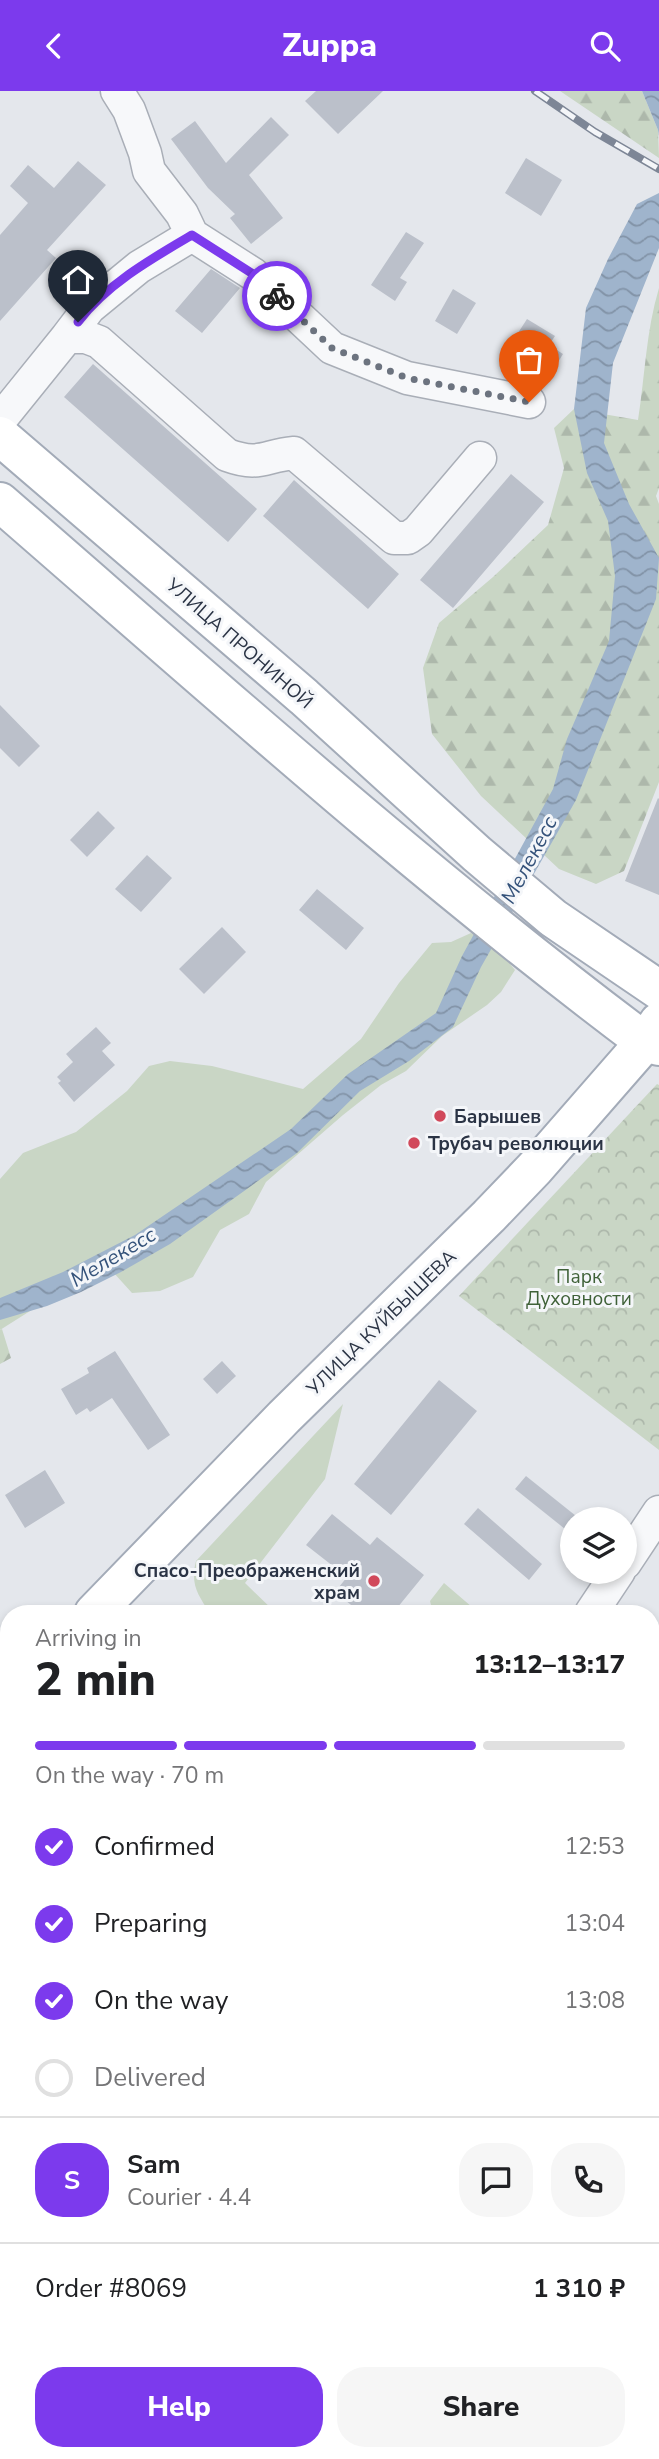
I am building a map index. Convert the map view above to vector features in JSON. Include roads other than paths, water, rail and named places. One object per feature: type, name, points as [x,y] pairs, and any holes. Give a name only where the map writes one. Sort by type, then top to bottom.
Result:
[{"type":"main road","name":"УЛИЦА ПРОНИНОЙ","points":[[0,436],[304,697],[477,854],[553,918],[659,990]]},
{"type":"main road","points":[[0,502],[312,773],[526,951],[654,1037]]},
{"type":"main road","name":"УЛИЦА КУЙБЫШЕВА","points":[[102,1605],[284,1417],[489,1216],[654,1037]]},
{"type":"street","points":[[117,91],[129,110],[149,171],[182,214],[192,235],[253,274],[332,348],[407,378],[529,402]]},
{"type":"street","points":[[0,420],[89,308],[138,267],[192,235]]},
{"type":"street","points":[[67,337],[86,337],[99,342],[227,455],[258,463],[274,455],[294,453],[394,538],[408,538],[418,531],[480,458]]},
{"type":"street","points":[[637,1545],[659,1512]]},
{"type":"street","points":[[602,1605],[613,1584]]},
{"type":"water","points":[[642,91],[659,91],[659,136],[658,130]]},
{"type":"water","name":"Мелекесс","points":[[659,193],[659,248],[613,363],[604,443],[629,504],[659,558],[656,599],[576,800],[481,967],[453,1027],[409,1061],[360,1091],[297,1153],[170,1244],[81,1292],[47,1306],[0,1320],[0,1298],[63,1272],[135,1235],[291,1129],[348,1074],[436,1013],[462,956],[553,789],[567,739],[609,641],[615,576],[608,521],[587,473],[574,409],[586,308],[637,204]]},
{"type":"railway","points":[[535,91],[595,132],[659,169]]},
{"type":"place","name":"Барышев","points":[[440,1116]]},
{"type":"place","name":"Трубач революции","points":[[414,1143]]},
{"type":"place","name":"Спасо-Преображенский храм","points":[[374,1581]]},
{"type":"park label","name":"Парк Духовности","points":[[579,1287]]}]
